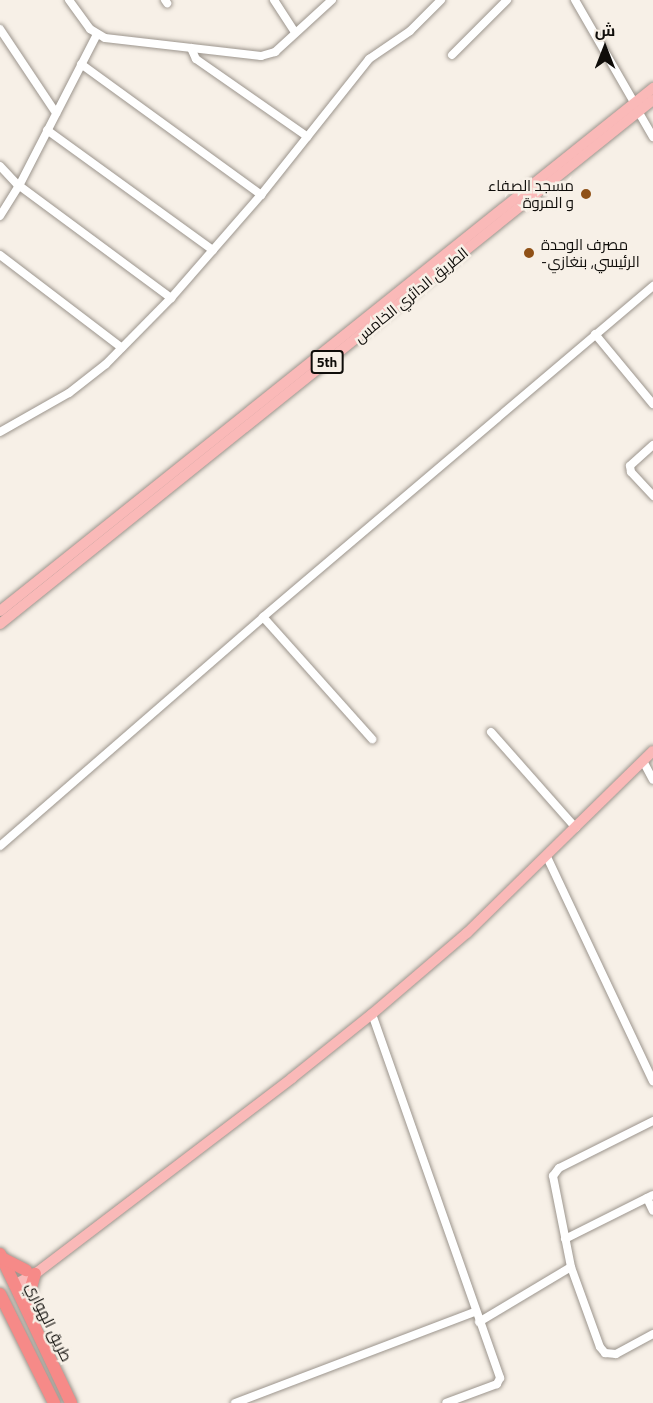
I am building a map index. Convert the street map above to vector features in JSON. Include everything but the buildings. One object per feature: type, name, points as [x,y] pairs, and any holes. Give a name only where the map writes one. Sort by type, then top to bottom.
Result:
[{"type":"highway","points":[[1,1256],[34,1271],[30,1291],[31,1321]]},
{"type":"highway","name":"طريق الهواري","points":[[1,1256],[71,1403]]},
{"type":"highway","name":"طريق الهواري","points":[[0,1294],[54,1403]]},
{"type":"main road","name":"الطريق الدائري الخامس","points":[[0,624],[127,516],[636,106],[653,88]]},
{"type":"main road","name":"الطريق الدائري الخامس","points":[[636,106],[653,100]]},
{"type":"main road","name":"الطريق الدائري الخامس","points":[[0,611],[127,516]]},
{"type":"main road","points":[[12,1280],[34,1271],[292,1078],[372,1014],[467,933],[653,751]]},
{"type":"street","points":[[69,0],[84,22],[97,34],[112,39],[264,56],[275,52],[332,0]]},
{"type":"street","points":[[274,0],[295,32]]},
{"type":"street","points":[[0,432],[69,393],[122,348],[171,298],[261,195],[369,59],[410,31],[441,0]]},
{"type":"street","points":[[452,55],[507,0]]},
{"type":"street","points":[[575,0],[653,137]]},
{"type":"street","points":[[0,29],[56,113]]},
{"type":"street","points":[[0,216],[19,186],[97,34]]},
{"type":"street","points":[[191,48],[196,59],[308,137]]},
{"type":"street","points":[[81,64],[261,195]]},
{"type":"street","points":[[47,130],[213,250]]},
{"type":"street","points":[[0,166],[19,186],[171,298]]},
{"type":"street","points":[[0,255],[122,348]]},
{"type":"street","points":[[0,846],[263,617],[653,286]]},
{"type":"street","points":[[596,334],[653,404]]},
{"type":"street","points":[[653,445],[630,466],[631,472],[653,496]]},
{"type":"street","points":[[263,617],[372,739]]},
{"type":"street","points":[[491,732],[576,828]]},
{"type":"street","points":[[643,761],[653,780]]},
{"type":"street","points":[[547,857],[653,1081]]},
{"type":"street","points":[[372,1014],[475,1312],[499,1374],[500,1382],[446,1403]]},
{"type":"street","points":[[653,1121],[555,1171],[553,1184],[572,1267],[605,1353],[616,1354],[653,1334]]},
{"type":"street","points":[[565,1239],[650,1196],[653,1211]]},
{"type":"street","points":[[479,1322],[572,1267]]},
{"type":"street","points":[[235,1403],[475,1312]]},
{"type":"place","name":"مسجد الصفاء و المروة","points":[[586,194]]},
{"type":"place","name":"مصرف الوحدة -الرئيسي, بنغازي","points":[[529,253]]}]
